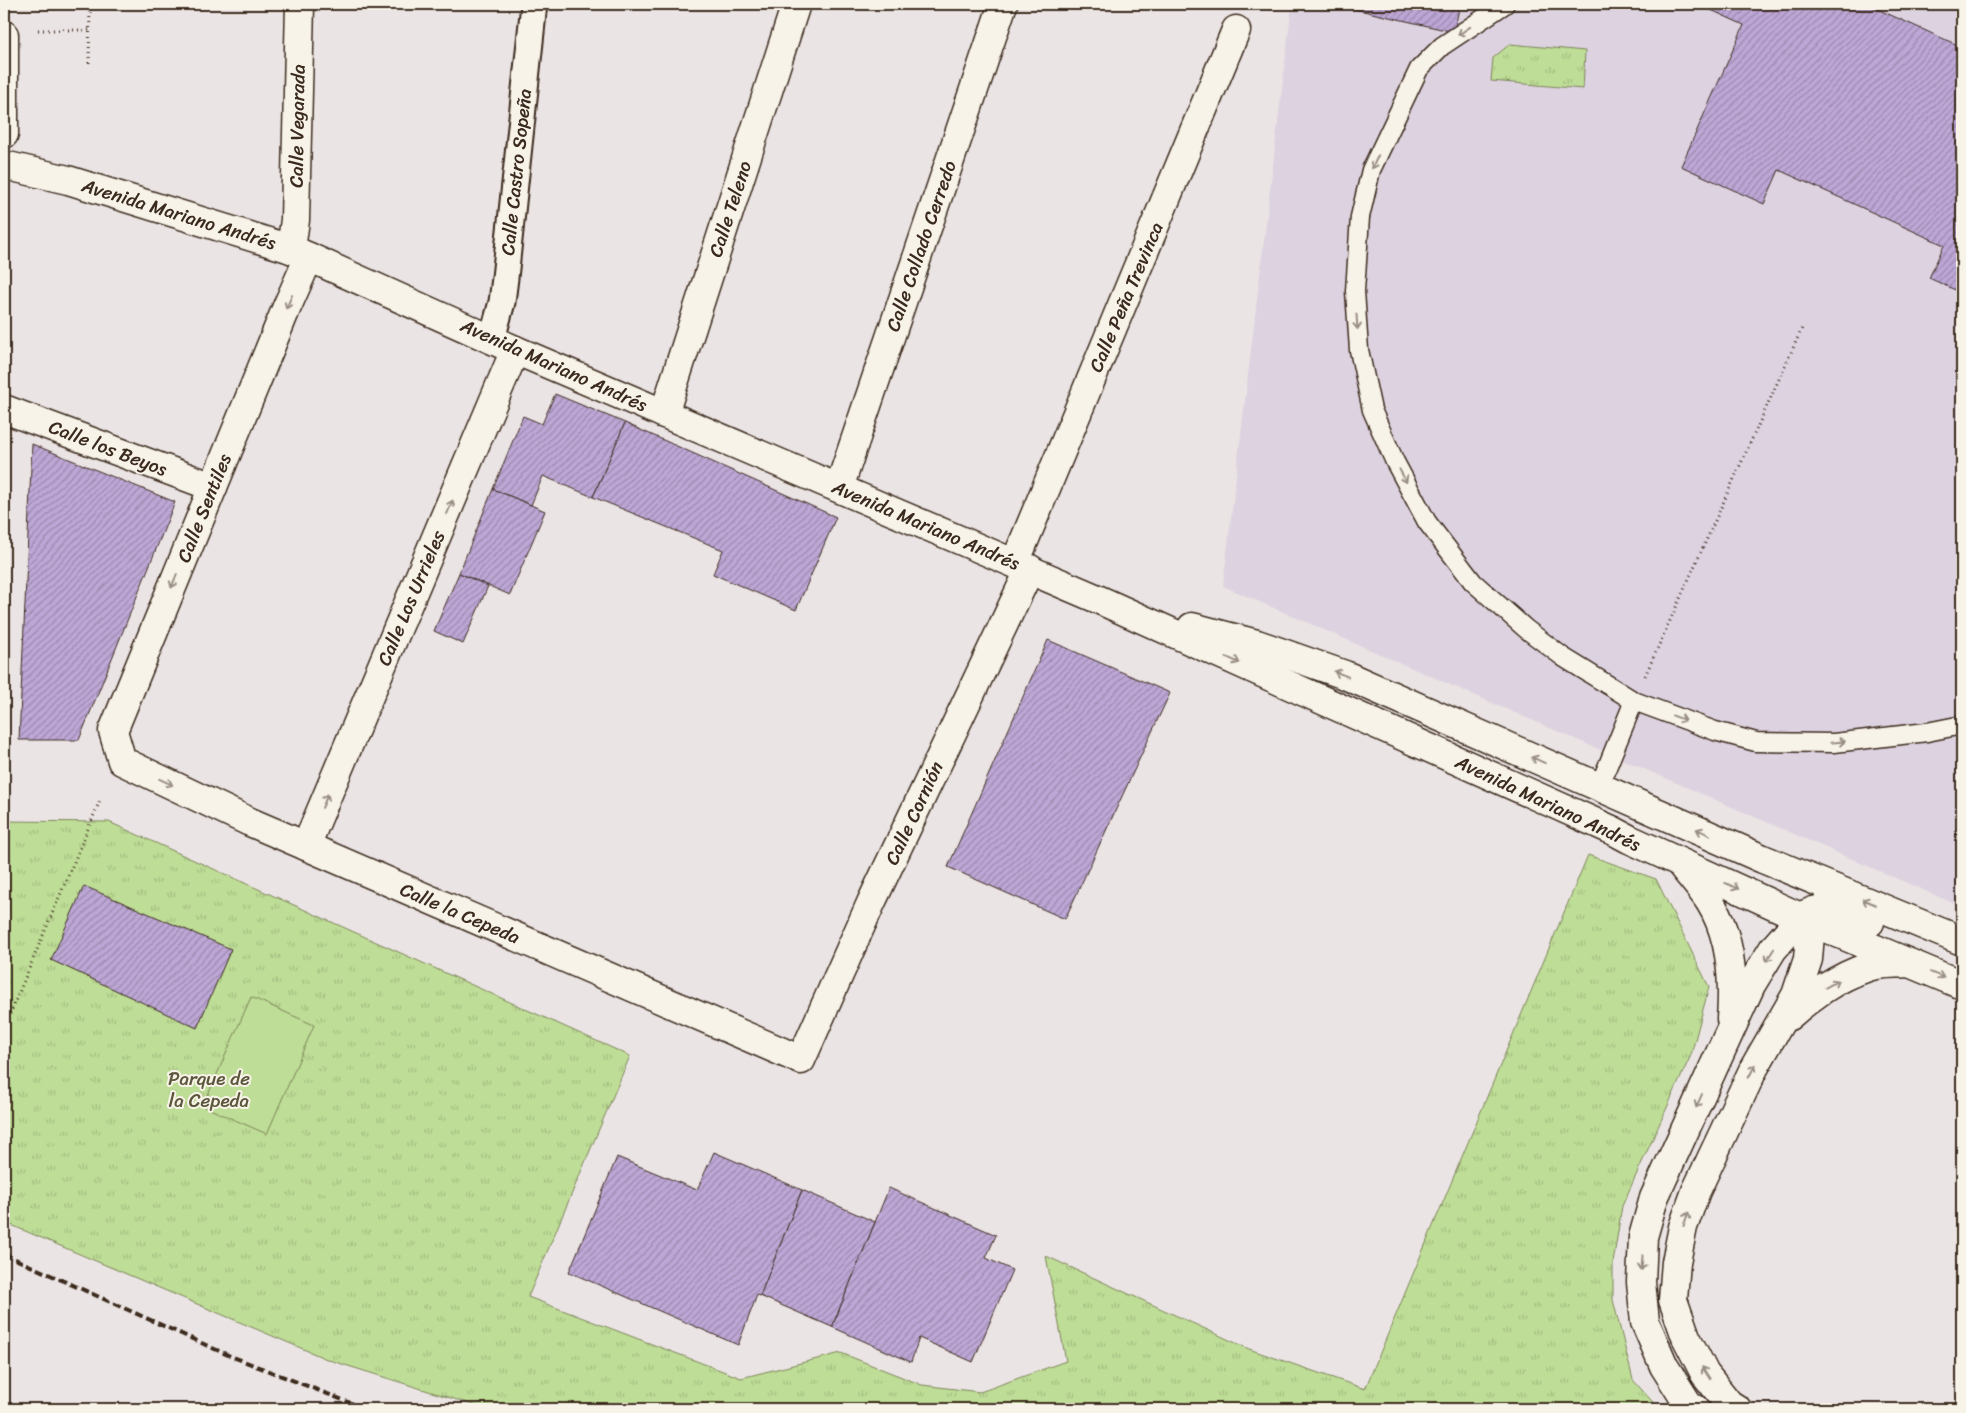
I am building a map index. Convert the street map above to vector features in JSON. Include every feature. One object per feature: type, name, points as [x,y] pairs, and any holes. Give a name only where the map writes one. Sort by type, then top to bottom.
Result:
[{"type":"main road","name":"Calle Vegarada","points":[[300,4],[295,220],[300,253]]},
{"type":"main road","name":"Calle Teleno","points":[[664,414],[796,4]]},
{"type":"main road","name":"Calle Collado Cerredo","points":[[839,488],[1003,4]]},
{"type":"main road","name":"Calle Peña Trevinca","points":[[1023,566],[1236,30]]},
{"type":"main road","points":[[4,34],[4,134]]},
{"type":"main road","name":"Avenida Mariano Andrés","points":[[4,165],[68,180],[300,253],[664,414],[1023,566],[1614,831],[1679,862],[1962,986]]},
{"type":"main road","name":"Calle Sentiles","points":[[122,761],[113,731],[212,487],[300,253]]},
{"type":"main road","name":"Calle Los Urrieles","points":[[306,846],[504,344]]},
{"type":"main road","name":"Calle los Beyos","points":[[4,409],[212,487]]},
{"type":"main road","name":"Calle Cornión","points":[[802,1060],[1023,566]]},
{"type":"main road","name":"Avenida Mariano Andrés","points":[[1093,597],[1190,627],[1257,644],[1344,675],[1764,859],[1962,941]]},
{"type":"main road","name":"Avenida Mariano Andrés","points":[[1295,688],[1359,700],[1523,773],[1573,793],[1599,787]]},
{"type":"main road","name":"Calle la Cepeda","points":[[122,761],[250,822],[802,1060]]},
{"type":"main road","points":[[1737,1409],[1729,1404],[1705,1374],[1686,1337],[1673,1300],[1676,1262],[1683,1227],[1696,1191],[1754,1068],[1796,995],[1808,959],[1807,917],[1792,887],[1764,859]]},
{"type":"main road","points":[[1679,862],[1711,902],[1724,932],[1731,967],[1730,1034]]},
{"type":"main road","points":[[1695,1409],[1688,1404],[1664,1366],[1645,1322],[1640,1282],[1643,1237],[1654,1198],[1730,1034],[1751,984],[1773,949],[1807,917],[1825,908],[1837,909],[1962,958]]},
{"type":"main road","points":[[1780,1024],[1816,993],[1844,977],[1870,966],[1907,963]]},
{"type":"street","name":"Calle Castro Sopeña","points":[[504,344],[502,302],[534,4]]},
{"type":"lane","points":[[1505,4],[1442,46],[1419,69],[1371,170],[1359,226],[1355,291],[1359,350],[1372,410],[1395,462],[1427,522],[1473,582],[1526,629],[1563,657],[1634,701],[1716,731],[1756,742],[1834,743],[1927,732],[1962,725]]},
{"type":"lane","points":[[1599,787],[1634,701]]},
{"type":"path","points":[[89,63],[90,4]]},
{"type":"path","points":[[38,30],[89,30]]},
{"type":"path","points":[[1634,701],[1803,326]]},
{"type":"path","points":[[4,1028],[101,798]]},
{"type":"shaded area","points":[[1292,4],[1962,4],[1962,907],[1223,586]]},
{"type":"green space","points":[[1510,44],[1585,51],[1583,89],[1491,81],[1493,58]]},
{"type":"green space","name":"Parque de la Cepeda","points":[[4,821],[109,822],[630,1056],[528,1297],[741,1378],[841,1353],[922,1385],[980,1392],[1066,1361],[1046,1256],[1249,1349],[1365,1389],[1588,855],[1656,879],[1709,987],[1691,1055],[1622,1206],[1613,1263],[1613,1300],[1633,1380],[1659,1409],[486,1409],[329,1360],[4,1222]]},
{"type":"green space","points":[[251,997],[314,1025],[267,1134],[203,1106]]},
{"type":"building","points":[[1333,4],[1460,4],[1454,32]]},
{"type":"building","points":[[1698,4],[1866,4],[1962,47],[1962,293],[1929,278],[1944,245],[1779,170],[1764,204],[1681,166],[1744,25]]},
{"type":"building","points":[[555,394],[625,423],[593,497],[543,476],[531,505],[493,489],[523,416],[542,424]]},
{"type":"building","points":[[625,423],[836,517],[796,610],[713,574],[723,550],[593,497]]},
{"type":"building","points":[[32,444],[175,502],[79,740],[19,740]]},
{"type":"building","points":[[493,489],[545,511],[510,595],[459,573]]},
{"type":"building","points":[[459,573],[488,586],[463,644],[434,631]]},
{"type":"building","points":[[1048,640],[1170,693],[1065,919],[948,867]]},
{"type":"building","points":[[84,886],[231,949],[197,1028],[51,960]]},
{"type":"building","points":[[714,1152],[802,1190],[760,1296],[757,1295],[738,1345],[569,1272],[617,1157],[697,1190]]},
{"type":"building","points":[[889,1188],[996,1235],[986,1258],[1012,1270],[973,1362],[919,1338],[911,1362],[832,1327]]},
{"type":"building","points":[[802,1190],[875,1222],[832,1327],[760,1296]]},
{"type":"railway","points":[[4,1254],[228,1355],[366,1409]]}]
